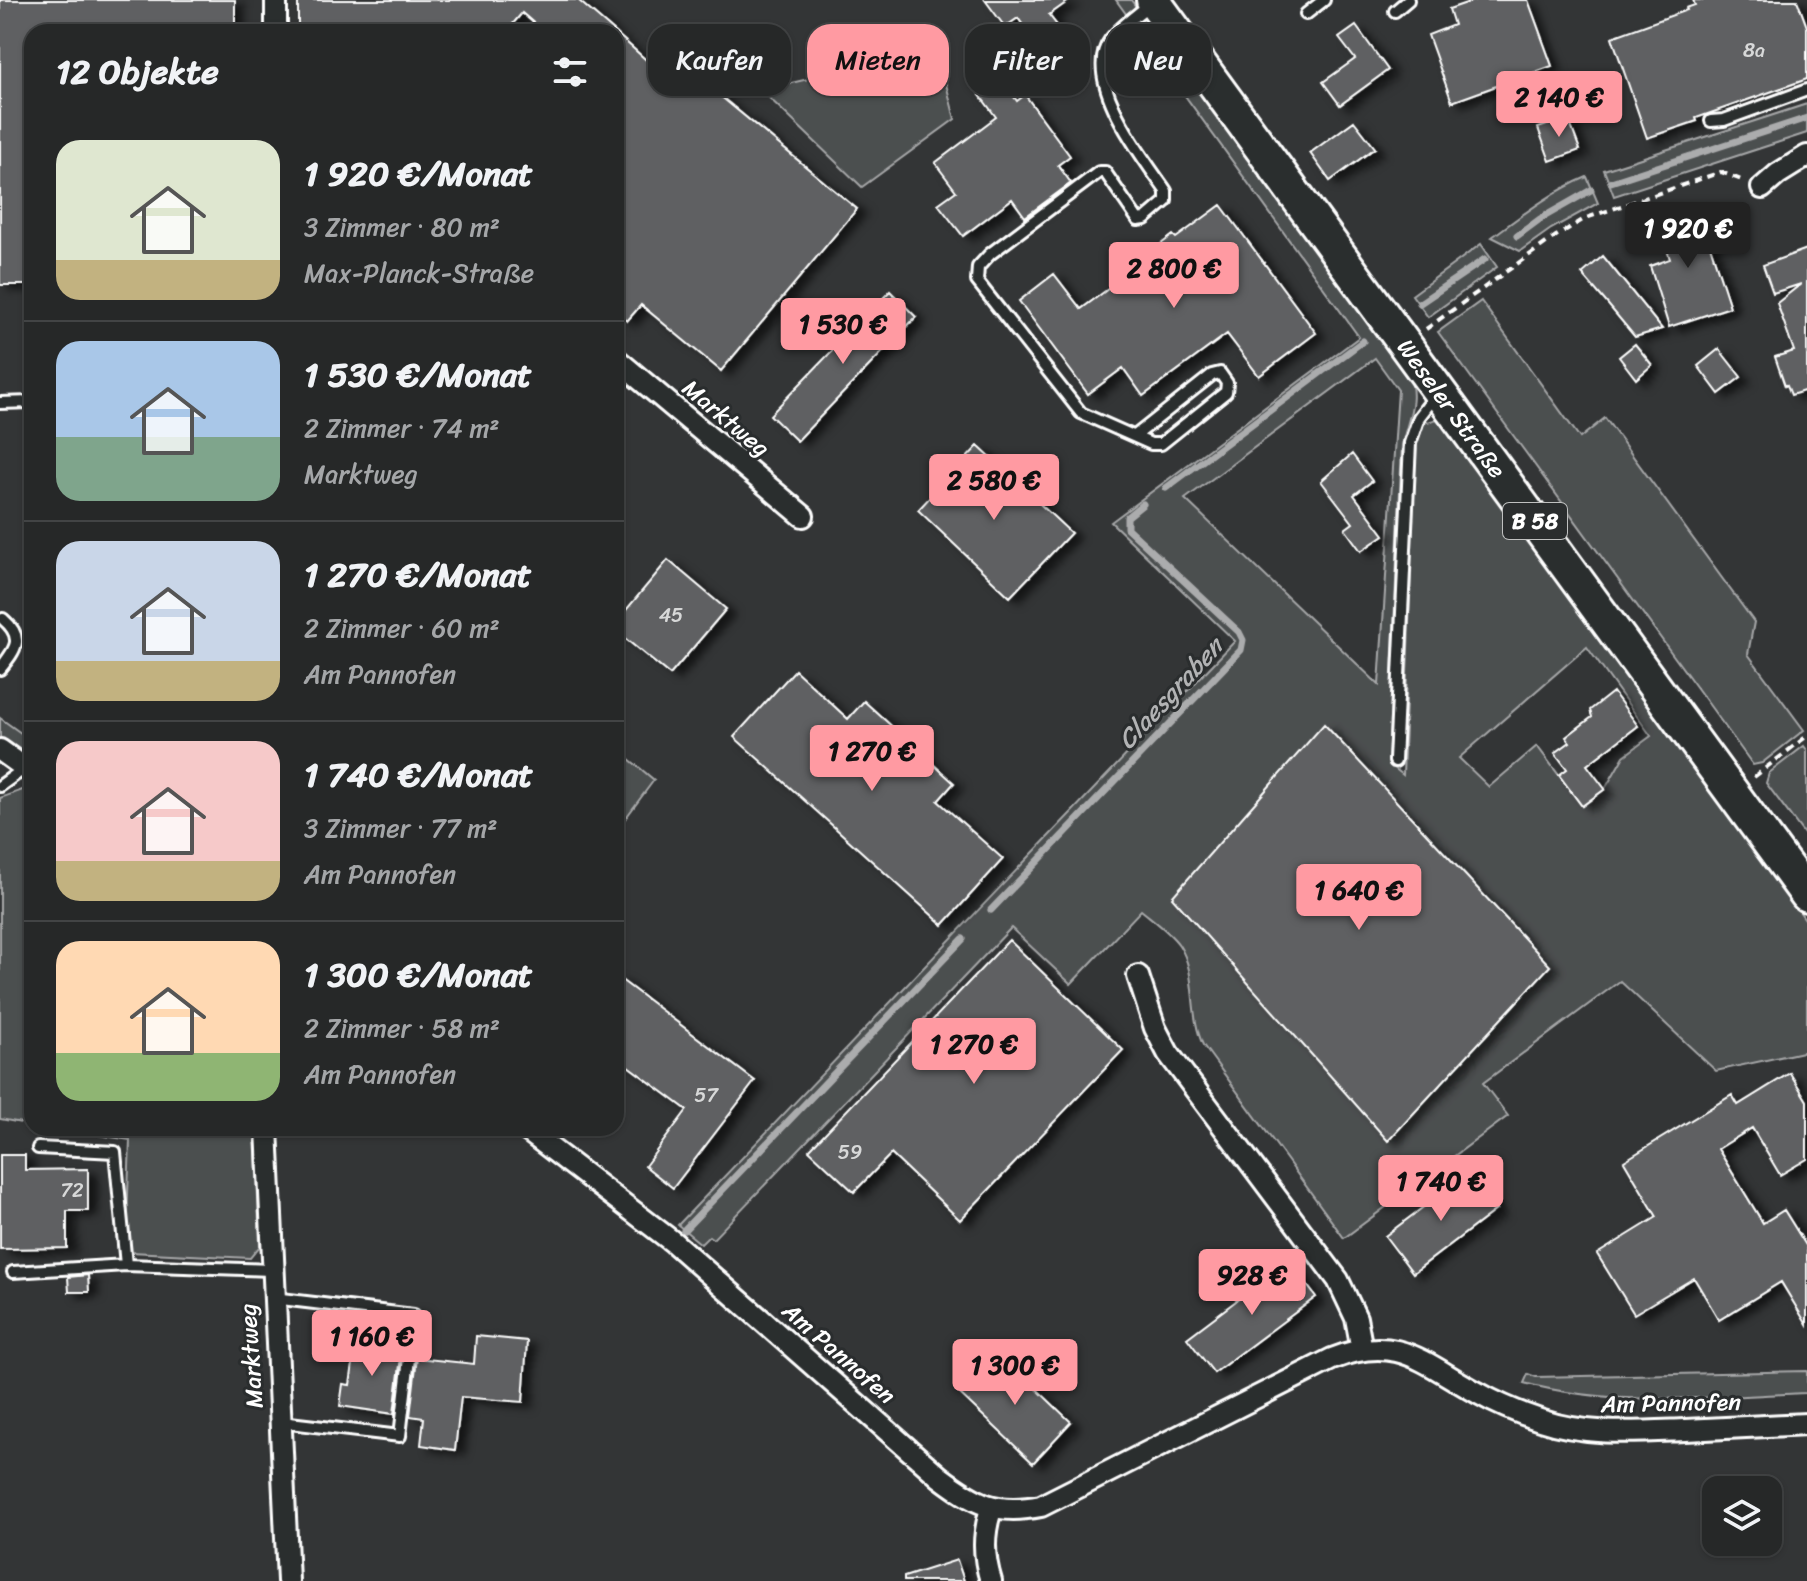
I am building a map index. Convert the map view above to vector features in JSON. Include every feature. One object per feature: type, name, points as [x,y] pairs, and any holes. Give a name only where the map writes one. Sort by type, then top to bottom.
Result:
[{"type":"main road","name":"Weseler Straße","points":[[1153,0],[1807,895]]},
{"type":"street","points":[[276,0],[276,24]]},
{"type":"street","points":[[1762,188],[1807,156]]},
{"type":"street","name":"Marktweg","points":[[624,366],[803,516]]},
{"type":"street","points":[[0,750],[24,767]]},
{"type":"street","points":[[1138,976],[1155,1028],[1168,1053],[1338,1280],[1356,1318],[1362,1350]]},
{"type":"street","name":"Marktweg","points":[[267,1136],[271,1270],[288,1581]]},
{"type":"street","name":"Am Pannofen","points":[[534,1136],[673,1242],[940,1477],[991,1509],[1019,1510],[1041,1506],[1332,1359],[1379,1348],[1403,1352],[1429,1363],[1510,1409],[1569,1427],[1635,1432],[1807,1424]]},
{"type":"street","points":[[991,1509],[984,1530],[985,1559],[991,1581]]},
{"type":"lane","points":[[1135,436],[1212,375],[1220,373],[1227,383],[1226,392],[1161,444],[1151,444],[1081,413],[977,281],[978,267],[990,254],[1099,172],[1105,172],[1138,220],[1145,219],[1166,201],[1166,191],[1122,128],[1103,69],[1103,56],[1109,40],[1153,0]]},
{"type":"lane","points":[[1306,14],[1324,0]]},
{"type":"lane","points":[[1395,11],[1408,0]]},
{"type":"lane","points":[[1711,121],[1724,120],[1807,90]]},
{"type":"lane","points":[[1395,761],[1410,443],[1419,417],[1440,391]]},
{"type":"lane","points":[[0,403],[24,402]]},
{"type":"lane","points":[[0,669],[13,652],[16,636],[14,628],[3,619]]},
{"type":"lane","points":[[0,786],[24,772]]},
{"type":"lane","points":[[38,1148],[115,1152],[126,1265]]},
{"type":"lane","points":[[13,1272],[126,1265],[271,1270]]},
{"type":"lane","points":[[273,1298],[414,1315],[400,1436],[281,1422]]},
{"type":"path","points":[[1426,329],[1556,236],[1598,213],[1721,172],[1762,188]]},
{"type":"path","points":[[1752,778],[1807,736]]},
{"type":"shaded area","points":[[1116,0],[1131,0],[1149,24],[1133,24]]},
{"type":"shaded area","points":[[807,79],[807,96],[949,96],[955,119],[862,187],[767,96],[791,96],[791,83]]},
{"type":"shaded area","points":[[1185,96],[1202,96],[1409,375],[1412,384],[1411,410],[1402,445],[1388,763],[1403,775],[1416,447],[1424,423],[1437,419],[1450,427],[1807,922],[1807,1051],[1716,1071],[1620,981],[1483,1083],[1508,1116],[1344,1238],[1203,1045],[1198,1033],[1189,968],[1179,945],[1166,931],[1141,910],[1071,984],[1011,928],[713,1239],[709,1236],[701,1244],[678,1225],[1235,641],[1111,522],[1359,337]],"holes":[[[1375,358],[1398,390],[1379,685],[1185,499]],[[1587,647],[1651,736],[1624,756],[1605,789],[1582,806],[1537,746],[1489,787],[1459,758]]]},
{"type":"shaded area","points":[[1807,104],[1807,133],[1614,196],[1604,170]]},
{"type":"shaded area","points":[[1587,177],[1598,203],[1551,229],[1520,251],[1492,237],[1550,196]]},
{"type":"shaded area","points":[[1481,244],[1497,267],[1428,317],[1412,295]]},
{"type":"shaded area","points":[[1481,301],[1580,438],[1605,418],[1754,622],[1748,654],[1804,730],[1762,763],[1753,765],[1438,332]]},
{"type":"shaded area","points":[[0,718],[24,735],[24,754],[0,737]]},
{"type":"shaded area","points":[[1804,746],[1807,750],[1807,838],[1766,783],[1769,773]]},
{"type":"shaded area","points":[[624,755],[654,780],[624,820]]},
{"type":"shaded area","points":[[24,790],[24,1124],[0,1119],[0,798]]},
{"type":"shaded area","points":[[105,1136],[255,1136],[260,1246],[250,1258],[131,1252],[126,1248],[130,1140]]},
{"type":"shaded area","points":[[1807,1371],[1807,1393],[1700,1398],[1594,1396],[1524,1383],[1528,1374],[1536,1377]]},
{"type":"building","points":[[0,0],[235,0],[235,24],[24,24],[24,285],[0,285]]},
{"type":"building","points":[[298,0],[578,0],[606,24],[535,24],[522,13],[513,24],[298,24]]},
{"type":"building","points":[[985,0],[1070,0],[1049,15],[1056,24],[1022,24],[1018,18],[1009,24],[1003,24]]},
{"type":"building","points":[[1475,0],[1528,0],[1552,66],[1452,102],[1428,35],[1454,25],[1449,9]]},
{"type":"building","points":[[1693,0],[1797,0],[1807,27],[1807,79],[1647,138],[1612,37],[1687,10],[1695,5]]},
{"type":"building","points":[[1356,26],[1388,70],[1340,105],[1323,82],[1355,59],[1339,38]]},
{"type":"building","points":[[624,40],[648,62],[648,96],[720,96],[857,209],[721,371],[641,305],[627,321],[624,319]]},
{"type":"building","points":[[980,96],[1013,96],[1017,101],[1026,96],[1070,156],[1058,165],[1071,183],[1025,217],[1012,199],[963,236],[938,204],[956,191],[935,163],[996,117]]},
{"type":"building","points":[[1568,118],[1580,150],[1550,161],[1538,128]]},
{"type":"building","points":[[1354,121],[1375,148],[1330,181],[1310,153]]},
{"type":"building","points":[[1221,205],[1316,333],[1259,376],[1227,334],[1143,396],[1123,368],[1088,394],[1019,301],[1054,274],[1081,309],[1112,286],[1110,282],[1173,235],[1176,238]]},
{"type":"building","points":[[1697,206],[1730,307],[1669,327],[1650,266],[1670,259],[1657,219]]},
{"type":"building","points":[[1807,249],[1807,390],[1791,395],[1775,357],[1794,351],[1777,303],[1801,284],[1773,293],[1763,265]]},
{"type":"building","points":[[1603,256],[1662,329],[1635,337],[1582,274]]},
{"type":"building","points":[[890,291],[916,317],[797,441],[770,415]]},
{"type":"building","points":[[1635,344],[1652,365],[1636,379],[1619,357]]},
{"type":"building","points":[[1719,349],[1741,377],[1719,394],[1698,366]]},
{"type":"building","points":[[978,446],[1071,533],[1010,597],[918,510]]},
{"type":"building","points":[[1352,454],[1372,481],[1354,495],[1384,535],[1361,551],[1345,529],[1353,523],[1321,481]]},
{"type":"building","points":[[668,560],[726,609],[670,675],[624,638],[624,612]]},
{"type":"building","points":[[795,670],[848,719],[864,701],[954,783],[938,801],[1003,859],[943,925],[734,737]]},
{"type":"building","points":[[1613,692],[1638,726],[1587,765],[1605,789],[1582,806],[1559,775],[1567,769],[1555,753],[1570,742],[1566,737],[1592,717],[1590,710]]},
{"type":"building","points":[[1324,724],[1550,966],[1388,1141],[1172,897]]},
{"type":"building","points":[[1009,940],[1123,1050],[960,1220],[891,1154],[854,1192],[809,1150]]},
{"type":"building","points":[[624,982],[755,1081],[673,1188],[645,1166],[687,1110],[624,1063]]},
{"type":"building","points":[[1790,1073],[1807,1101],[1807,1159],[1780,1175],[1752,1128],[1718,1149],[1763,1223],[1784,1210],[1807,1247],[1807,1325],[1781,1282],[1719,1320],[1694,1278],[1634,1314],[1597,1254],[1657,1217],[1624,1161],[1732,1095],[1738,1105]]},
{"type":"building","points":[[0,1155],[25,1155],[25,1170],[88,1169],[88,1211],[67,1211],[67,1248],[0,1249]]},
{"type":"building","points":[[1470,1172],[1497,1209],[1413,1273],[1385,1236]]},
{"type":"building","points":[[1289,1261],[1316,1297],[1214,1373],[1187,1338]]},
{"type":"building","points":[[88,1275],[89,1292],[69,1292],[68,1277]]},
{"type":"building","points":[[372,1332],[386,1346],[385,1354],[401,1356],[394,1414],[340,1406],[343,1384],[350,1385],[356,1342]]},
{"type":"building","points":[[476,1336],[527,1341],[523,1402],[461,1397],[455,1450],[421,1445],[424,1418],[410,1416],[417,1358],[474,1364]]},
{"type":"building","points":[[997,1351],[1071,1422],[1033,1463],[958,1392]]},
{"type":"building","points":[[957,1560],[964,1581],[904,1581],[904,1577]]},
{"type":"waterway","name":"Claesgraben","points":[[1611,182],[1807,118]]},
{"type":"waterway","name":"Claesgraben","points":[[1517,236],[1591,190]]},
{"type":"waterway","name":"Claesgraben","points":[[1420,303],[1485,259]]},
{"type":"waterway","name":"Claesgraben","points":[[1166,488],[1363,341]]},
{"type":"waterway","name":"Claesgraben","points":[[991,910],[1241,650],[1243,640],[1239,632],[1127,528],[1127,517],[1143,504]]},
{"type":"waterway","name":"Claesgraben","points":[[684,1230],[963,939]]}]
